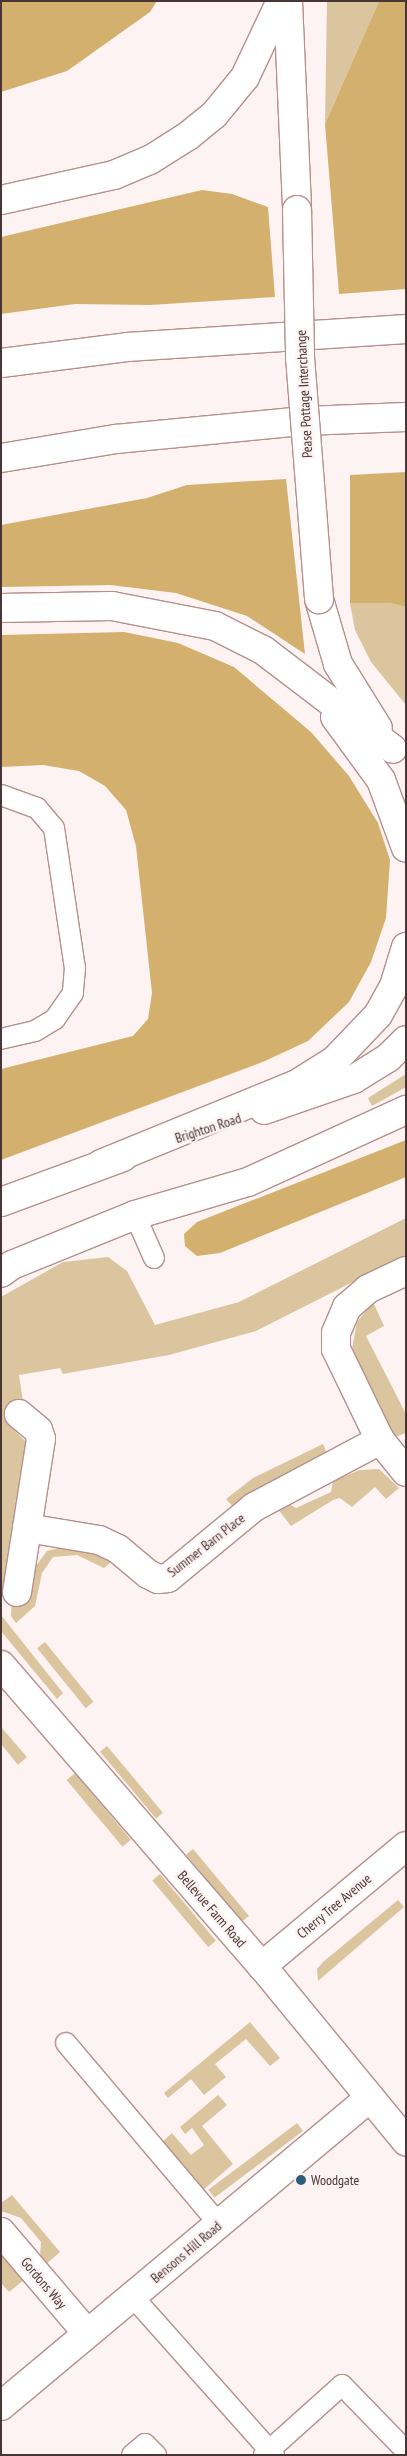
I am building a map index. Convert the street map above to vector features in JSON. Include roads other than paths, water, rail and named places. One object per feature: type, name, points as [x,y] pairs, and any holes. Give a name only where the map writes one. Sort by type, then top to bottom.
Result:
[{"type":"main road","points":[[1,200],[114,175],[150,160],[188,136],[214,115],[245,77],[281,1]]},
{"type":"main road","name":"Pease Pottage Interchange","points":[[288,1],[297,210],[300,357],[319,599],[338,664],[399,755]]},
{"type":"main road","points":[[1,363],[128,347],[406,329]]},
{"type":"main road","points":[[1,458],[126,438],[304,421],[406,418]]},
{"type":"main road","points":[[1,608],[112,606],[194,619],[245,640],[284,665],[399,755]]},
{"type":"main road","points":[[284,665],[339,722],[368,760],[392,804],[406,848]]},
{"type":"main road","points":[[101,1164],[286,1088],[335,1060],[378,1015],[394,986],[406,947]]},
{"type":"main road","name":"Brighton Road","points":[[1,1202],[101,1164],[346,1083],[378,1065],[406,1040]]},
{"type":"main road","points":[[1,1274],[12,1265],[135,1215],[248,1182],[406,1110]]},
{"type":"main road","points":[[406,1271],[356,1298],[340,1319],[336,1333],[341,1366],[380,1440],[406,1472]]},
{"type":"main road","points":[[17,1592],[41,1439],[38,1430],[19,1414]]},
{"type":"main road","name":"Summer Barn Place","points":[[27,1528],[99,1540],[118,1549],[158,1579],[168,1578],[254,1507],[380,1440]]},
{"type":"main road","name":"Bellevue Farm Road","points":[[6,1672],[262,1966],[406,2141]]},
{"type":"main road","name":"Cherry Tree Avenue","points":[[262,1966],[406,1846]]},
{"type":"main road","name":"Bensons Hill Road","points":[[1,2406],[370,2098]]},
{"type":"main road","name":"Gordons Way","points":[[1,2232],[87,2333]]},
{"type":"lane","points":[[1,795],[36,808],[54,828],[75,968],[71,998],[55,1018],[35,1031],[1,1038]]},
{"type":"lane","points":[[135,1215],[154,1258]]},
{"type":"lane","points":[[66,2043],[219,2224]]},
{"type":"lane","points":[[133,2297],[269,2454],[342,2385],[406,2451]]},
{"type":"lane","points":[[132,2455],[145,2444],[156,2455]]},
{"type":"place","name":"Woodgate","points":[[301,2180]]}]
